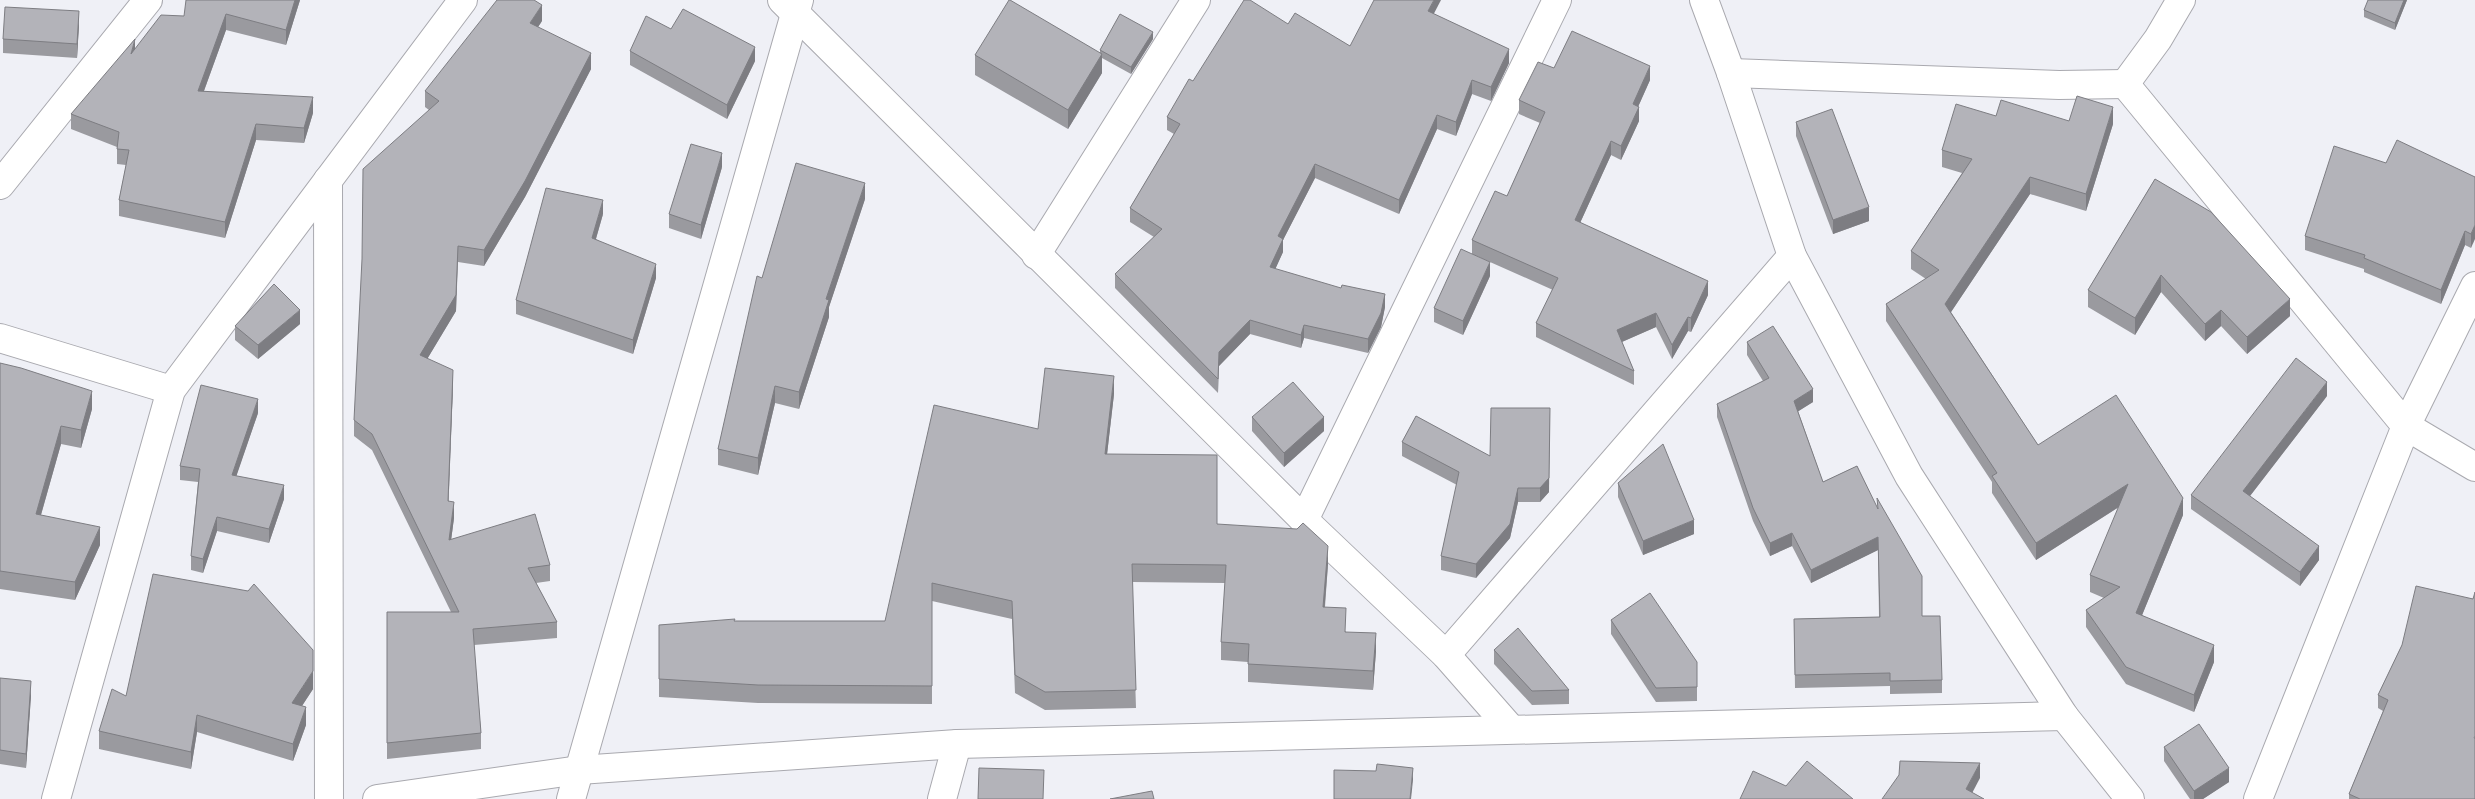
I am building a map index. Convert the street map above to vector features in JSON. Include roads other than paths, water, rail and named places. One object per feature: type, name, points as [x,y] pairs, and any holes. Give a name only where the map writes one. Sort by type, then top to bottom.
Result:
[{"type":"street","points":[[0,185],[148,0]]},
{"type":"street","points":[[56,799],[171,390],[463,0]]},
{"type":"street","points":[[1036,255],[1196,0]]},
{"type":"street","points":[[1304,520],[1557,0]]},
{"type":"street","points":[[1704,0],[1731,73],[1792,256],[1909,476],[2064,716],[2130,799]]},
{"type":"street","points":[[2125,84],[2158,40],[2181,0]]},
{"type":"street","points":[[792,5],[1036,255],[1304,520],[1446,655],[1511,729]]},
{"type":"street","points":[[571,799],[792,5]]},
{"type":"street","points":[[1731,73],[2059,85],[2125,84]]},
{"type":"street","points":[[2125,84],[2406,426],[2475,467]]},
{"type":"street","points":[[328,180],[329,799]]},
{"type":"street","points":[[1446,655],[1792,256]]},
{"type":"street","points":[[2258,799],[2406,426],[2475,286]]},
{"type":"street","points":[[0,338],[171,390]]},
{"type":"street","points":[[377,799],[579,770],[957,744],[2064,716]]},
{"type":"street","points":[[942,799],[957,744]]}]
